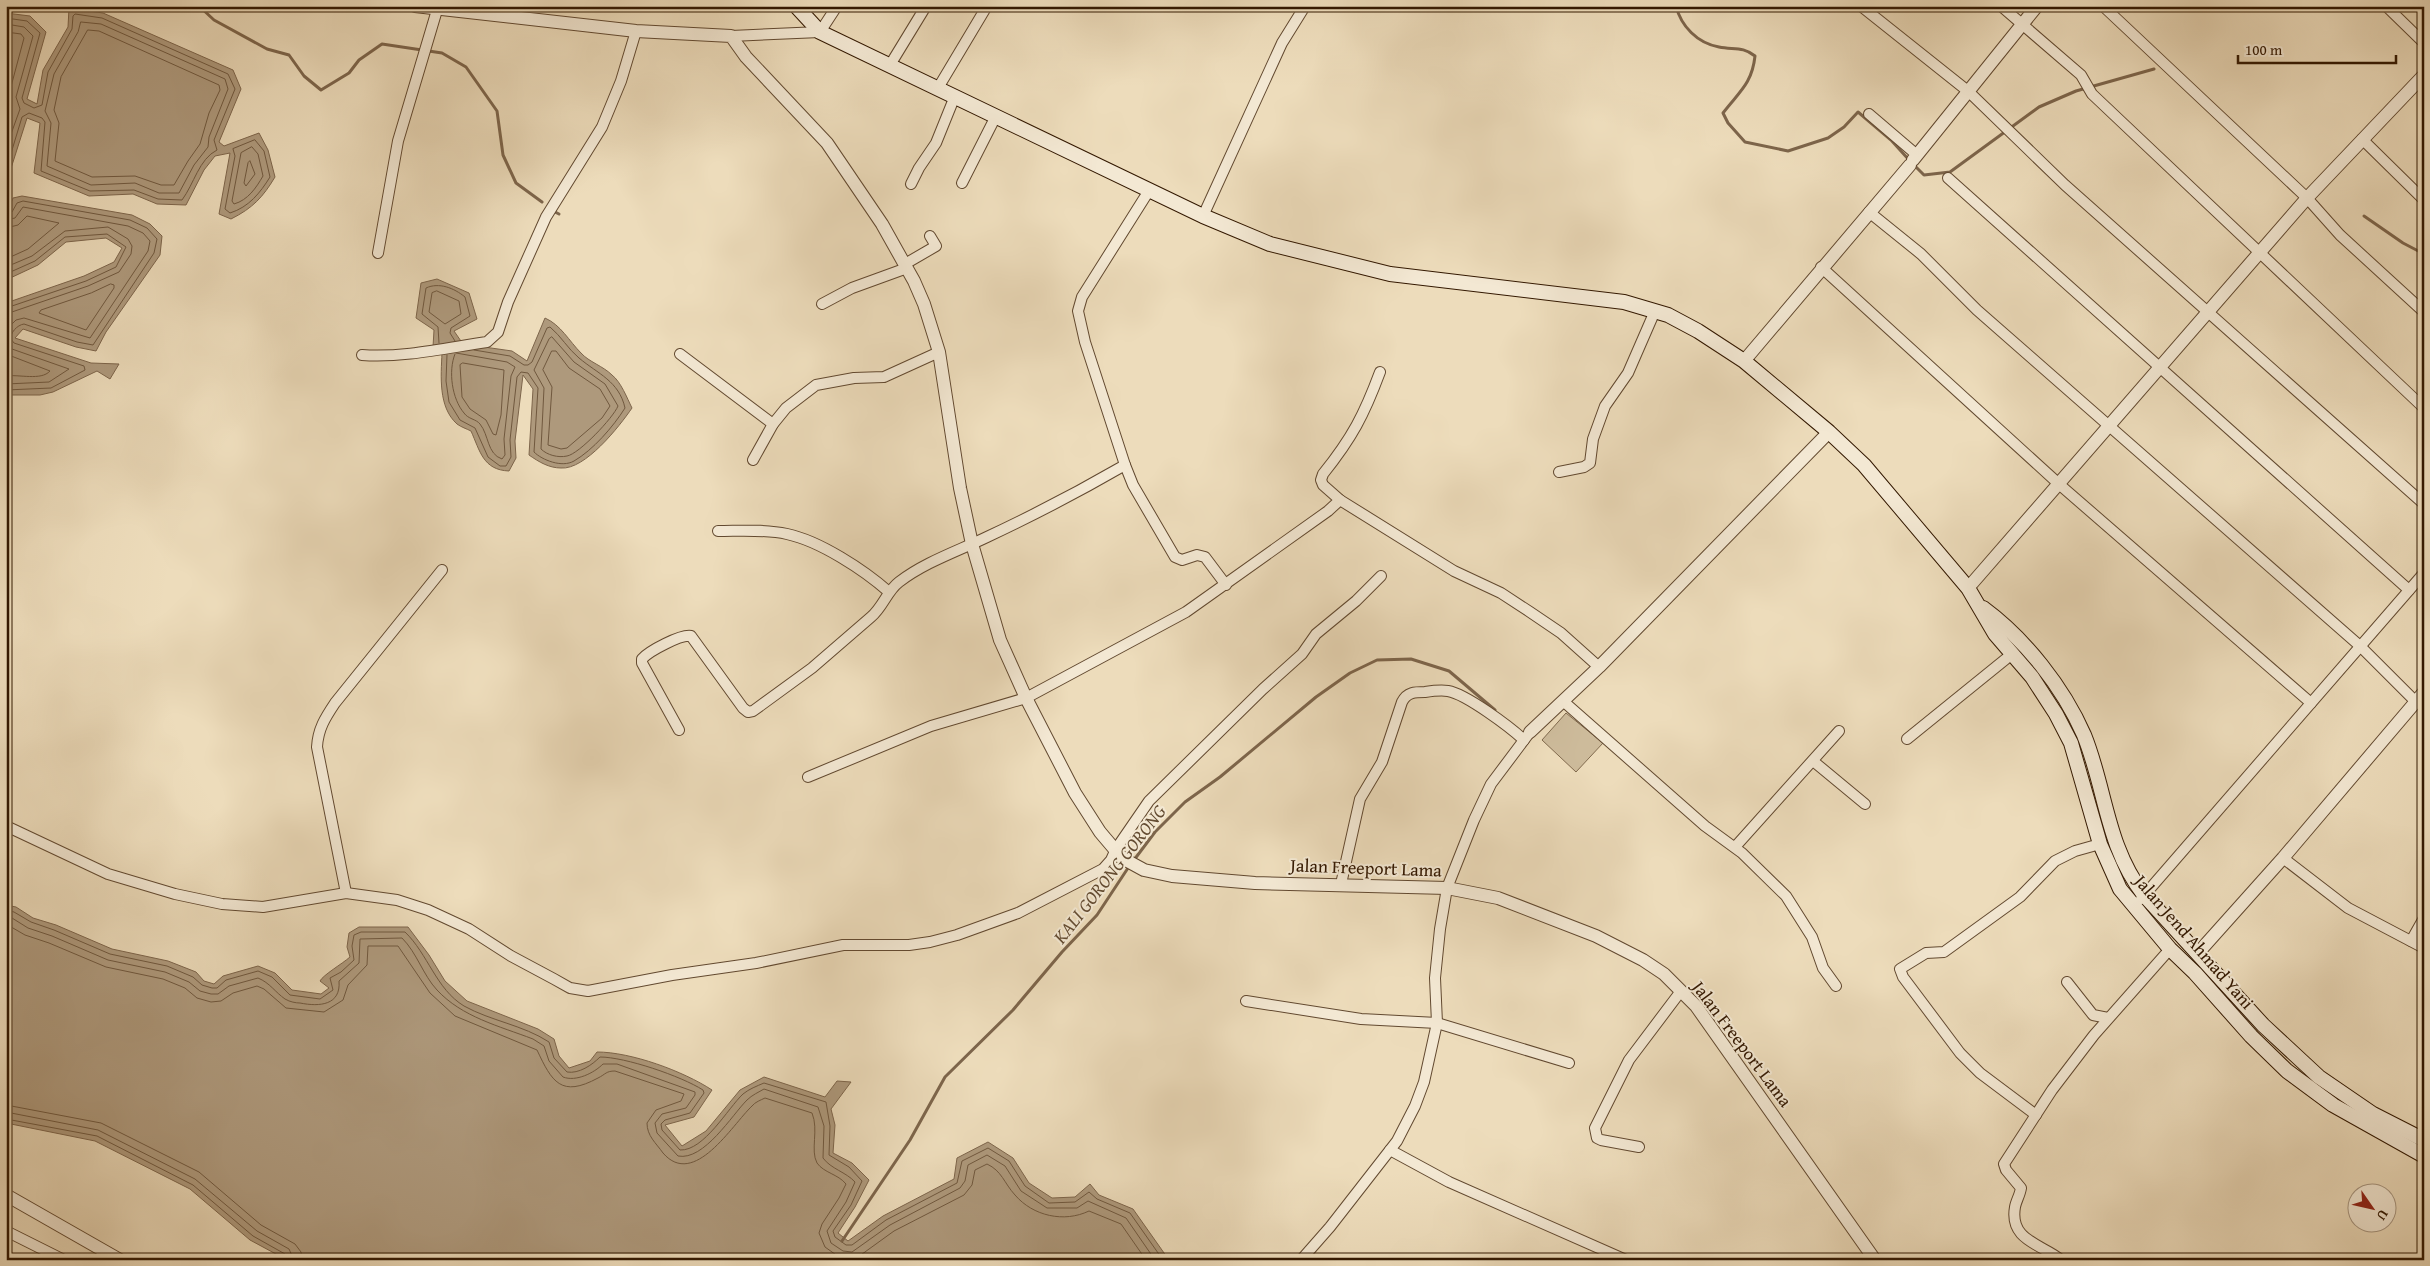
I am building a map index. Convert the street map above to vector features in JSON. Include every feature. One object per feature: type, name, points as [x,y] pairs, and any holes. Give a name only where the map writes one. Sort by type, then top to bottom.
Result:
[{"type":"main road","points":[[796,6],[820,32]]},
{"type":"main road","name":"Jalan Jend Ahmad Yani","points":[[820,32],[1203,216],[1270,244],[1390,274],[1624,302],[1668,315],[1698,331],[1744,361],[1864,465],[1968,588],[1995,634],[2032,677],[2056,714],[2071,743],[2100,844],[2120,888],[2139,900],[2198,953],[2263,1025],[2319,1077],[2373,1114],[2424,1140]]},
{"type":"main road","name":"Jalan Jend Ahmad Yani","points":[[1978,604],[2005,624],[2043,669],[2065,701],[2084,736],[2118,849],[2139,900],[2170,949],[2251,1036],[2287,1071],[2333,1105],[2424,1156]]},
{"type":"street","points":[[415,6],[437,10],[465,10],[636,31],[731,36],[820,32],[837,6]]},
{"type":"street","points":[[890,65],[926,6]]},
{"type":"street","points":[[938,88],[987,6]]},
{"type":"street","points":[[1203,216],[1282,43],[1305,6]]},
{"type":"street","points":[[1861,6],[1969,92],[2065,185],[2424,504]]},
{"type":"street","points":[[2000,6],[2081,75],[2092,94],[2424,408]]},
{"type":"street","points":[[1744,361],[1821,267],[1913,160],[2037,6]]},
{"type":"street","points":[[2103,6],[2307,198],[2340,235],[2424,312]]},
{"type":"street","points":[[2386,6],[2424,43]]},
{"type":"street","points":[[378,253],[398,141],[437,10]]},
{"type":"street","points":[[362,355],[380,356],[487,342],[498,332],[508,302],[546,217],[611,108],[636,31]]},
{"type":"street","name":"Jalan Freeport Lama","points":[[731,36],[746,57],[827,143],[882,224],[906,266],[924,304],[939,352],[960,488],[972,544],[1000,640],[1026,698],[1075,793],[1100,832],[1119,854],[1144,870],[1172,876],[1255,883],[1447,888],[1498,898],[1596,936],[1643,960],[1664,974],[1711,1025],[1875,1260]]},
{"type":"street","points":[[1968,588],[2060,485],[2307,198],[2424,75]]},
{"type":"street","points":[[912,184],[919,168],[936,143],[955,96]]},
{"type":"street","points":[[1869,114],[1913,160]]},
{"type":"street","points":[[962,183],[996,116]]},
{"type":"street","points":[[2362,140],[2424,200]]},
{"type":"street","points":[[1948,178],[2409,590]]},
{"type":"street","points":[[1150,189],[1082,297],[1078,311],[1094,375],[1133,485],[1175,556],[1182,560],[1197,555],[1205,557],[1226,585]]},
{"type":"street","points":[[1868,212],[1921,254],[1977,310],[2419,697],[2283,858],[2198,953]]},
{"type":"street","points":[[822,304],[852,288],[906,266],[936,246],[930,236]]},
{"type":"street","points":[[1821,267],[2060,485],[2311,704]]},
{"type":"street","points":[[1559,472],[1584,467],[1590,463],[1593,439],[1605,406],[1628,374],[1655,311]]},
{"type":"street","points":[[753,460],[774,424],[786,408],[816,385],[854,378],[884,376],[939,352]]},
{"type":"street","points":[[680,354],[774,424]]},
{"type":"street","points":[[1380,372],[1364,415],[1349,441],[1321,480],[1322,485],[1340,500],[1454,571],[1500,593],[1530,612],[1561,633],[1599,666]]},
{"type":"street","points":[[1301,1260],[1397,1142],[1405,1128],[1424,1082],[1437,1023],[1435,978],[1440,929],[1447,888],[1474,820],[1491,784],[1527,736],[1599,666],[1828,432]]},
{"type":"street","points":[[680,730],[642,663],[642,659],[647,654],[682,636],[691,636],[743,708],[748,712],[753,711],[812,668],[879,610],[889,592],[901,580],[931,563],[1087,487],[1125,465]]},
{"type":"street","points":[[808,777],[931,726],[1026,698],[1186,612],[1328,511],[1340,500]]},
{"type":"street","points":[[718,531],[773,532],[804,539],[860,569],[889,592]]},
{"type":"street","points":[[346,893],[317,748],[322,721],[334,703],[442,570]]},
{"type":"street","points":[[2139,900],[2424,573]]},
{"type":"street","points":[[6,826],[108,874],[176,894],[222,904],[263,907],[346,893],[397,900],[428,910],[469,929],[511,956],[562,984],[588,991],[672,975],[761,962],[843,945],[909,945],[956,935],[1018,913],[1096,874],[1119,854],[1154,795],[1263,689],[1302,654],[1316,634],[1356,601],[1381,576]]},
{"type":"street","points":[[1907,739],[2012,654]]},
{"type":"street","points":[[1341,884],[1360,799],[1380,767],[1402,702],[1408,694],[1413,692],[1444,691],[1455,694],[1527,736]]},
{"type":"street","points":[[1563,701],[1705,826],[1735,847],[1767,877],[1796,910],[1812,937],[1823,968],[1836,986]]},
{"type":"street","points":[[1735,847],[1839,731]]},
{"type":"street","points":[[1813,761],[1865,804]]},
{"type":"street","points":[[2036,1116],[1980,1073],[1960,1053],[1903,977],[1900,969],[1926,953],[1944,952],[2020,897],[2055,862],[2075,851],[2100,844]]},
{"type":"street","points":[[2283,858],[2348,908],[2424,948]]},
{"type":"street","points":[[2411,941],[2424,918]]},
{"type":"street","points":[[2061,1260],[2027,1240],[2014,1222],[2015,1207],[2021,1188],[2006,1170],[2004,1164],[2052,1090],[2108,1018],[2170,949]]},
{"type":"street","points":[[2067,982],[2093,1015],[2108,1018]]},
{"type":"street","points":[[1639,1148],[1600,1140],[1597,1138],[1595,1128],[1629,1060],[1681,991]]},
{"type":"street","points":[[1246,1001],[1361,1019],[1437,1023],[1569,1063]]},
{"type":"street","points":[[1390,1150],[1449,1182],[1626,1260]]},
{"type":"street","points":[[6,1195],[120,1260]]},
{"type":"street","points":[[6,1231],[64,1260]]},
{"type":"shaded area","points":[[1566,713],[1603,743],[1576,772],[1542,740]]},
{"type":"water","points":[[69,8],[103,13],[233,70],[241,89],[219,142],[224,146],[259,133],[268,150],[275,177],[257,201],[231,219],[219,214],[230,153],[215,156],[204,170],[186,205],[157,204],[133,194],[89,196],[34,173],[40,123],[27,118],[6,184],[6,13],[30,16],[46,32],[27,99],[37,104],[43,70],[68,27]]},
{"type":"water","points":[[22,196],[132,215],[150,224],[162,236],[160,255],[106,332],[96,351],[76,347],[23,329],[15,338],[91,363],[119,364],[110,379],[97,371],[53,392],[40,395],[6,395],[6,303],[84,276],[114,262],[122,248],[106,238],[66,242],[38,265],[6,280],[6,215],[13,198]]},
{"type":"water","points":[[437,279],[469,293],[477,319],[454,331],[463,344],[512,351],[527,361],[545,318],[560,329],[584,356],[615,378],[624,390],[632,408],[601,446],[591,455],[570,467],[557,468],[548,466],[529,455],[533,389],[523,375],[515,441],[516,458],[509,471],[500,470],[488,463],[480,452],[471,431],[457,424],[446,409],[442,391],[442,353],[433,347],[434,330],[416,318],[421,283]]},
{"type":"water","points":[[6,905],[16,907],[33,918],[56,925],[112,949],[168,961],[196,972],[204,981],[214,984],[223,976],[258,966],[275,973],[292,990],[321,994],[329,988],[320,981],[350,957],[347,947],[349,933],[359,927],[408,927],[445,981],[467,1001],[538,1029],[554,1039],[559,1056],[569,1068],[590,1061],[597,1052],[625,1055],[687,1076],[712,1090],[694,1117],[665,1125],[682,1146],[706,1131],[740,1090],[764,1077],[825,1097],[837,1081],[851,1082],[831,1109],[835,1125],[833,1153],[852,1163],[869,1180],[855,1207],[838,1233],[848,1241],[883,1216],[954,1179],[957,1158],[988,1142],[1013,1158],[1029,1183],[1052,1198],[1075,1197],[1090,1184],[1099,1195],[1133,1209],[1169,1260],[287,1260],[250,1240],[190,1189],[95,1141],[6,1123]]},
{"type":"waterway","points":[[199,6],[214,20],[267,49],[289,55],[304,76],[321,90],[349,73],[359,60],[382,44],[442,53],[466,67],[497,111],[503,155],[516,183],[542,202]]},
{"type":"waterway","points":[[1676,6],[1686,27],[1697,38],[1711,45],[1742,50],[1755,56],[1748,81],[1723,113],[1728,123],[1745,142],[1788,151],[1828,138],[1844,127],[1858,112],[1891,140],[1910,161]]},
{"type":"waterway","points":[[1914,165],[1924,175],[1950,172],[2039,107],[2076,91],[2154,69]]},
{"type":"waterway","points":[[555,212],[559,214]]},
{"type":"waterway","points":[[2364,216],[2403,243],[2424,254]]},
{"type":"waterway","name":"KALI GORONG GORONG","points":[[1134,860],[1155,832],[1185,802],[1220,777],[1316,697],[1350,673],[1377,660],[1411,659],[1449,671],[1495,710]]},
{"type":"waterway","name":"KALI GORONG GORONG","points":[[842,1241],[910,1140],[945,1077],[1013,1010],[1062,952],[1097,915],[1130,865]]}]
